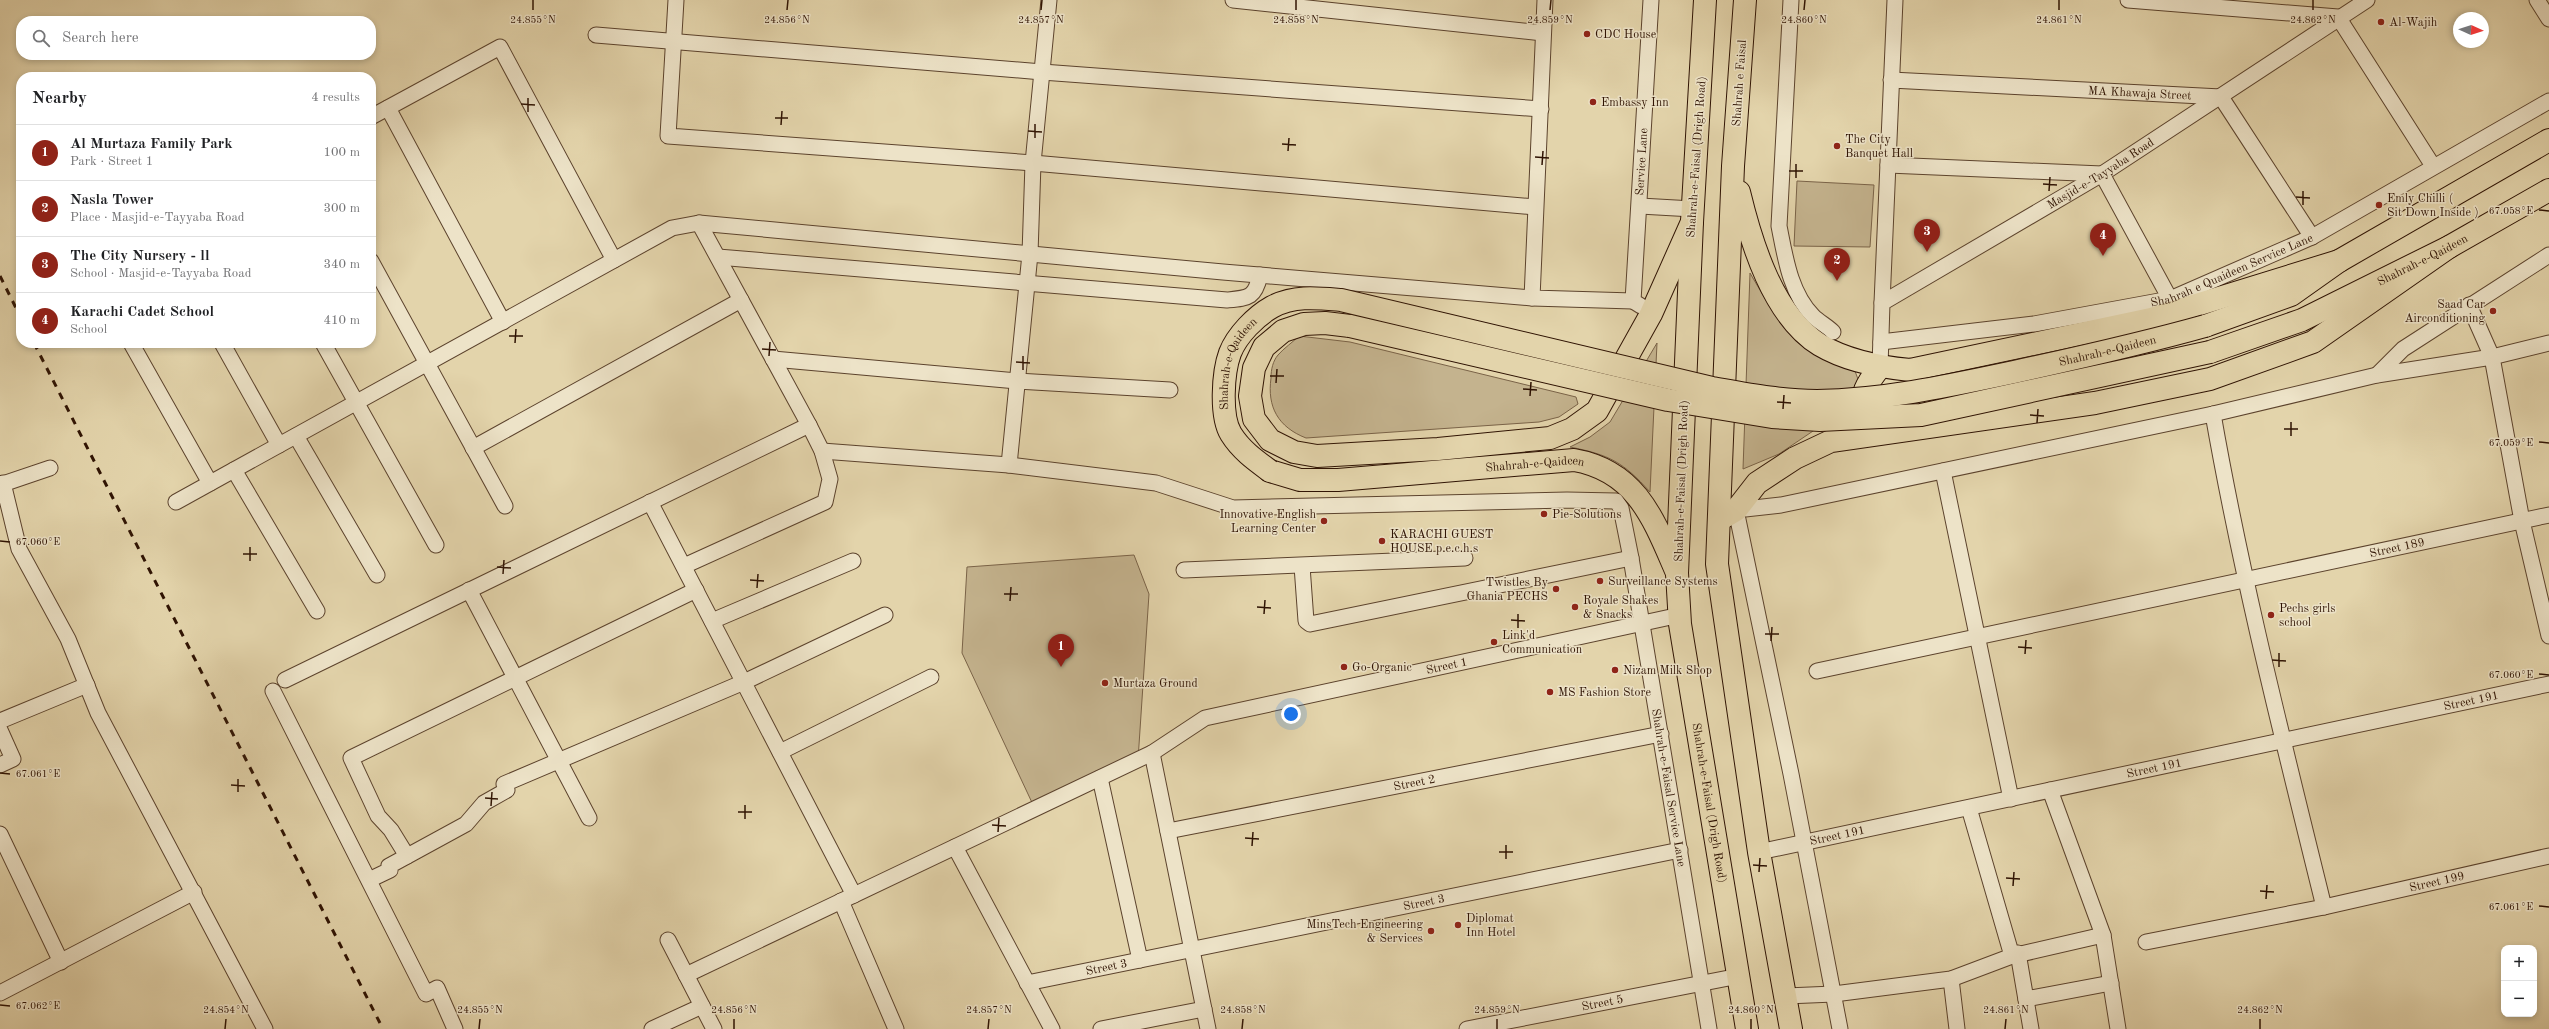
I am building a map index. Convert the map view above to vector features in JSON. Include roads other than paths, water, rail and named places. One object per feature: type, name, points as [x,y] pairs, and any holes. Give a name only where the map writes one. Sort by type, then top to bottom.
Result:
[{"type":"main road","name":"Shahrah-e-Faisal (Drigh Road)","points":[[1705,0],[1692,215],[1677,573],[1680,615],[1747,1029]]},
{"type":"main road","name":"Shahrah e Faisal","points":[[1733,166],[1745,0]]},
{"type":"main road","name":"Shahrah-e-Qaideen","points":[[1677,573],[1657,527],[1629,485],[1594,463],[1574,460],[1338,480],[1300,480],[1270,471],[1249,457],[1230,433],[1224,407],[1224,380],[1230,353],[1249,324],[1273,306],[1304,297],[1341,300],[1712,388],[1773,398],[1815,401],[1865,399],[1926,391],[2137,345],[2205,326],[2291,294],[2339,261],[2549,140]]},
{"type":"main road","points":[[1733,166],[1748,227],[1761,264],[1780,300],[1798,326],[1819,344],[1842,355],[1880,367],[1910,370],[2151,319],[2339,261]]},
{"type":"main road","points":[[1733,166],[1728,515],[1717,564],[1759,852],[1791,1029]]},
{"type":"main road","name":"Shahrah-e-Qaideen","points":[[1692,215],[1651,314],[1597,411],[1572,429],[1550,438],[1520,442],[1317,456],[1294,452],[1270,440],[1254,419],[1250,396],[1254,368],[1264,347],[1284,331],[1304,324],[1325,322],[1350,326],[1668,400],[1772,417],[1820,420],[1921,415],[2210,352],[2302,320],[2449,247],[2549,190]]},
{"type":"main road","points":[[1728,515],[1757,483],[1795,458],[1831,441],[1877,433],[2094,403],[2210,379],[2260,363],[2313,342],[2449,247]]},
{"type":"main road","points":[[1877,433],[1866,422],[1862,407],[1866,383],[1880,367]]},
{"type":"street","points":[[676,0],[672,41],[668,136],[1033,163],[1535,207]]},
{"type":"street","points":[[822,451],[1009,465],[1030,254],[1033,163],[1050,0]]},
{"type":"street","points":[[1233,0],[1543,34]]},
{"type":"street","points":[[1532,298],[1545,0]]},
{"type":"street","name":"Service Lane","points":[[1633,301],[1640,206],[1651,0]]},
{"type":"street","points":[[1791,0],[1779,226],[1786,260],[1796,291],[1812,315],[1833,332]]},
{"type":"street","points":[[1880,367],[1894,0]]},
{"type":"street","points":[[2128,0],[2338,17],[2434,166]]},
{"type":"street","name":"Masjid-e-Tayyaba Road","points":[[1882,303],[2102,174],[2221,97],[2338,17],[2367,0]]},
{"type":"street","points":[[2538,0],[2549,19]]},
{"type":"street","points":[[596,35],[1042,72],[1541,109]]},
{"type":"street","points":[[376,114],[500,47],[614,260]]},
{"type":"street","name":"MA Khawaja Street","points":[[1891,80],[2221,97]]},
{"type":"street","points":[[2221,97],[2312,237]]},
{"type":"street","name":"Shahrah e Quaideen Service Lane","points":[[1881,342],[2034,324],[2170,299],[2312,237],[2549,101]]},
{"type":"street","points":[[388,108],[503,322]]},
{"type":"street","points":[[1888,165],[2102,174],[2170,299]]},
{"type":"street","points":[[1640,206],[1692,215]]},
{"type":"street","points":[[684,566],[825,502],[830,479],[822,451],[809,425],[699,223]]},
{"type":"street","points":[[176,502],[672,228],[699,223],[1260,275],[1532,298],[1633,301],[1651,314]]},
{"type":"street","points":[[2377,375],[2402,349],[2549,255]]},
{"type":"street","points":[[718,257],[1227,300],[1246,298],[1256,290],[1260,275]]},
{"type":"street","points":[[376,270],[505,506]]},
{"type":"street","points":[[472,448],[741,300]]},
{"type":"street","points":[[2469,305],[2492,356],[2522,521],[2549,636]]},
{"type":"street","points":[[1840,1029],[1803,843],[1728,515],[2213,414],[2377,375],[2492,356],[2549,343]]},
{"type":"street","points":[[134,348],[210,483]]},
{"type":"street","points":[[225,348],[279,445]]},
{"type":"street","points":[[326,348],[436,545]]},
{"type":"street","points":[[773,359],[1017,381],[1170,390]]},
{"type":"street","points":[[2213,414],[2227,496],[2283,741],[2324,907]]},
{"type":"street","points":[[285,680],[809,425]]},
{"type":"street","points":[[296,436],[377,575]]},
{"type":"street","name":"Shahrah-e-Faisal Service Lane","points":[[1009,465],[1156,483],[1233,508],[1567,500],[1616,501],[1621,508],[1631,558],[1709,1029]]},
{"type":"street","points":[[50,468],[1,484],[19,549],[68,640],[98,713],[266,1029]]},
{"type":"street","points":[[234,470],[317,612]]},
{"type":"street","points":[[1944,471],[1976,637],[2011,799]]},
{"type":"street","points":[[650,502],[780,752],[848,898],[896,1029]]},
{"type":"street","name":"Street 189","points":[[1817,671],[2549,515]]},
{"type":"street","points":[[1184,570],[1465,558]]},
{"type":"street","points":[[1302,566],[1306,621],[1310,624],[1631,558]]},
{"type":"street","points":[[712,621],[853,561]]},
{"type":"street","points":[[469,590],[589,818]]},
{"type":"street","points":[[407,856],[391,830],[378,816],[351,758],[696,590]]},
{"type":"street","points":[[369,880],[390,870],[389,866],[466,824],[484,803],[507,790],[504,784],[744,682],[885,614]]},
{"type":"street","name":"Street 1","points":[[686,975],[1152,753],[1205,718],[1642,622],[1680,615]]},
{"type":"street","points":[[780,752],[931,677]]},
{"type":"street","points":[[0,721],[86,684]]},
{"type":"street","name":"Street 191","points":[[1759,852],[2549,684]]},
{"type":"street","points":[[273,691],[426,994],[437,988],[455,1029]]},
{"type":"street","points":[[0,730],[13,759],[0,765]]},
{"type":"street","name":"Street 2","points":[[1168,831],[1661,734]]},
{"type":"street","points":[[1152,753],[1193,949],[1208,1029]]},
{"type":"street","points":[[1100,778],[1140,960]]},
{"type":"street","points":[[2050,790],[2103,935],[2118,1029]]},
{"type":"street","points":[[1969,808],[2015,954],[2026,999],[2031,1029]]},
{"type":"street","points":[[0,834],[4,856],[61,962]]},
{"type":"street","points":[[955,847],[1052,1029]]},
{"type":"street","name":"Street 3","points":[[1027,983],[1680,850]]},
{"type":"street","name":"Street 199","points":[[2146,942],[2324,907],[2549,856]]},
{"type":"street","points":[[0,993],[194,892]]},
{"type":"street","points":[[1786,996],[1834,994],[1951,979],[2015,954],[2103,935]]},
{"type":"street","points":[[668,940],[714,1029]]},
{"type":"street","name":"Street 5","points":[[1467,1029],[1739,976]]},
{"type":"street","points":[[1951,979],[1957,1029]]},
{"type":"street","points":[[2026,999],[2111,983]]},
{"type":"street","points":[[652,1029],[702,1006]]},
{"type":"street","points":[[1101,1029],[1204,1009]]},
{"type":"railway","points":[[0,276],[16,308]]},
{"type":"railway","points":[[37,348],[383,1029]]},
{"type":"place","name":"Al-Wajih","points":[[2381,22]]},
{"type":"place","name":"CDC House","points":[[1587,34]]},
{"type":"place","name":"Embassy Inn","points":[[1593,102]]},
{"type":"place","name":"The City Banquet Hall","points":[[1837,146]]},
{"type":"place","name":"Emly Chilli ( Sit Down Inside )","points":[[2379,205]]},
{"type":"place","name":"The City Nursery - ll","points":[[1927,252]]},
{"type":"place","name":"Karachi Cadet School","points":[[2103,256]]},
{"type":"place","name":"Nasla Tower","points":[[1837,281]]},
{"type":"place","name":"Saad Car Airconditioning","points":[[2493,311]]},
{"type":"place","name":"Pie-Solutions","points":[[1544,514]]},
{"type":"place","name":"Innovative English Learning Center","points":[[1324,521]]},
{"type":"place","name":"KARACHI GUEST HOUSE p.e.c.h.s","points":[[1382,541]]},
{"type":"place","name":"Surveillance Systems","points":[[1600,581]]},
{"type":"place","name":"Twistles By Ghania PECHS","points":[[1556,589]]},
{"type":"place","name":"Royale Shakes & Snacks","points":[[1575,607]]},
{"type":"place","name":"Pechs girls school","points":[[2271,615]]},
{"type":"place","name":"Link'd Communication","points":[[1494,642]]},
{"type":"place","name":"Al Murtaza Family Park","points":[[1061,667]]},
{"type":"place","name":"Go-Organic","points":[[1344,667]]},
{"type":"place","name":"Nizam Milk Shop","points":[[1615,670]]},
{"type":"place","name":"Murtaza Ground","points":[[1105,683]]},
{"type":"place","name":"MS Fashion Store","points":[[1550,692]]},
{"type":"place","name":"Diplomat Inn Hotel","points":[[1458,925]]},
{"type":"place","name":"MinsTech Engineering & Services","points":[[1431,931]]}]
